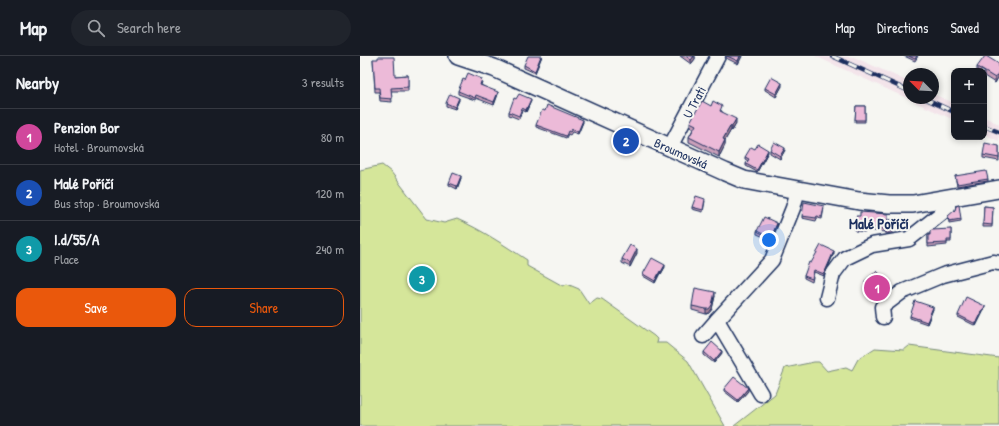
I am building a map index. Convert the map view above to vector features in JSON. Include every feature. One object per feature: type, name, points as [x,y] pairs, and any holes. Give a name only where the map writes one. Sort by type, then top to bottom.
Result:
[{"type":"main road","name":"Broumovská","points":[[458,56],[494,68],[744,180],[875,204],[913,204],[999,189]]},
{"type":"street","name":"U Trati","points":[[670,147],[718,56]]},
{"type":"street","points":[[703,336],[772,260],[793,208],[798,190]]},
{"type":"street","points":[[827,298],[832,274],[845,258],[872,245],[910,239],[948,208],[948,199]]},
{"type":"street","points":[[883,317],[882,307],[902,292],[943,275],[993,262],[999,263]]},
{"type":"street","points":[[718,320],[761,394]]},
{"type":"shaded area","points":[[815,56],[854,57],[903,79],[903,97]]},
{"type":"shaded area","points":[[939,97],[951,102],[951,119],[919,104],[939,104]]},
{"type":"shaded area","points":[[987,118],[999,124],[999,141],[987,135]]},
{"type":"green space","points":[[382,165],[391,172],[427,219],[444,223],[457,219],[475,228],[527,260],[527,266],[563,286],[567,284],[579,289],[589,304],[597,298],[602,299],[654,336],[657,339],[656,343],[666,343],[688,361],[725,426],[360,426],[360,170]]},
{"type":"green space","points":[[909,346],[999,358],[999,426],[734,426],[775,394],[785,368],[819,362],[827,371],[846,367],[852,370],[858,359],[875,348],[904,350]]},
{"type":"building","points":[[528,56],[541,56],[535,71],[524,65]]},
{"type":"building","points":[[686,56],[694,56],[691,60]]},
{"type":"building","points":[[727,56],[740,56],[738,61]]},
{"type":"building","points":[[909,56],[917,56],[915,59]]},
{"type":"building","points":[[986,56],[999,64],[999,72],[995,78],[987,73],[987,68],[977,67]]},
{"type":"building","points":[[378,57],[394,57],[395,76],[408,75],[408,87],[391,88],[392,99],[380,98],[379,88],[375,88],[373,59],[378,59]]},
{"type":"building","points":[[468,73],[482,79],[480,85],[498,92],[494,102],[476,95],[475,98],[458,91],[463,79],[465,80]]},
{"type":"building","points":[[771,77],[782,83],[776,94],[765,88]]},
{"type":"building","points":[[450,94],[459,98],[455,107],[446,103]]},
{"type":"building","points":[[519,94],[531,99],[526,110],[522,108],[519,116],[509,112],[514,98],[516,99]]},
{"type":"building","points":[[702,101],[711,106],[713,101],[722,106],[720,111],[736,119],[723,139],[725,140],[719,152],[689,137],[696,125],[690,122]]},
{"type":"building","points":[[547,105],[583,120],[578,132],[572,129],[570,132],[568,131],[566,136],[536,125],[542,110],[545,111]]},
{"type":"building","points":[[856,106],[865,106],[865,120],[855,120]]},
{"type":"building","points":[[774,142],[785,148],[780,156],[770,150]]},
{"type":"building","points":[[985,143],[999,146],[999,158],[983,155]]},
{"type":"building","points":[[758,144],[768,150],[757,170],[746,164],[749,159],[745,157],[751,147],[755,149]]},
{"type":"building","points":[[986,171],[988,179],[957,184],[955,176]]},
{"type":"building","points":[[453,173],[461,176],[457,186],[449,183]]},
{"type":"building","points":[[696,196],[705,199],[703,210],[692,207]]},
{"type":"building","points":[[804,202],[824,206],[822,217],[817,216],[816,218],[802,216]]},
{"type":"building","points":[[959,205],[961,219],[949,221],[948,216],[955,210],[956,206]]},
{"type":"building","points":[[984,206],[993,207],[992,225],[983,224]]},
{"type":"building","points":[[860,212],[888,214],[888,220],[893,220],[893,231],[885,232],[885,229],[855,229],[856,216],[860,216]]},
{"type":"building","points":[[764,217],[777,223],[771,238],[757,231]]},
{"type":"building","points":[[951,229],[951,240],[947,240],[947,243],[928,244],[928,235],[930,235],[930,231]]},
{"type":"building","points":[[630,245],[637,249],[630,263],[622,259]]},
{"type":"building","points":[[821,245],[834,251],[824,274],[814,270],[812,279],[804,276],[809,262],[811,263]]},
{"type":"building","points":[[652,258],[665,265],[655,281],[643,274]]},
{"type":"building","points":[[877,271],[891,288],[878,297],[865,281]]},
{"type":"building","points":[[695,288],[715,292],[712,305],[709,309],[692,306]]},
{"type":"building","points":[[966,297],[985,306],[976,324],[958,315]]},
{"type":"building","points":[[915,301],[933,307],[927,322],[910,316]]},
{"type":"building","points":[[712,342],[722,351],[714,361],[704,352]]},
{"type":"building","points":[[734,377],[748,388],[738,400],[724,389]]},
{"type":"railway","points":[[832,56],[903,88]]},
{"type":"railway","points":[[937,104],[951,111]]},
{"type":"railway","points":[[987,127],[999,132]]},
{"type":"place","name":"Malé Poříčí","points":[[626,141]]},
{"type":"place","name":"I.d/55/A","points":[[422,279]]},
{"type":"place","name":"Penzion Bor","points":[[877,288]]},
{"type":"district","name":"Malé Poříčí","points":[[879,223]]}]
